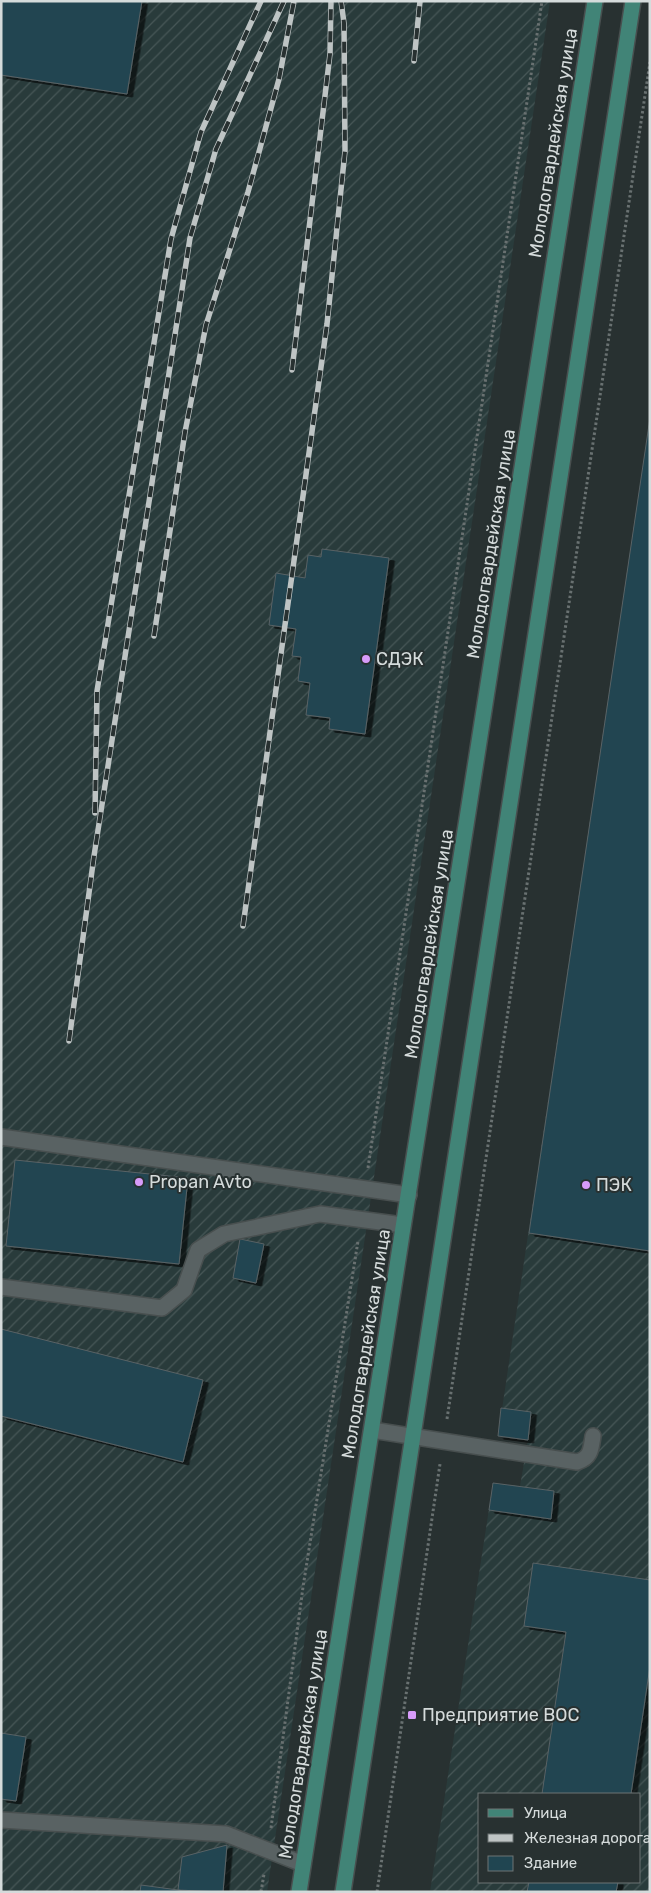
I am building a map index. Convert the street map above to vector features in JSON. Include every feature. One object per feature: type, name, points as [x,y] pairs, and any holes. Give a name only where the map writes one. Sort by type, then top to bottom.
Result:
[{"type":"main road","name":"Молодогвардейская улица","points":[[299,1892],[594,1]]},
{"type":"main road","points":[[343,1892],[633,1]]},
{"type":"lane","points":[[1,1137],[409,1195]]},
{"type":"lane","points":[[1,1287],[162,1308],[184,1290],[198,1250],[224,1234],[320,1214],[403,1225]]},
{"type":"lane","points":[[372,1430],[577,1462],[585,1460],[590,1454],[593,1436]]},
{"type":"lane","points":[[1,1820],[226,1834],[303,1864]]},
{"type":"path","points":[[365,1190],[542,1]]},
{"type":"path","points":[[377,1892],[650,62]]},
{"type":"path","points":[[261,1892],[303,1587],[361,1219]]},
{"type":"shaded area","points":[[1,1],[550,1],[267,1892],[1,1892]]},
{"type":"shaded area","points":[[650,418],[650,1892],[430,1892],[493,1483],[520,1486],[528,1440],[498,1436]]},
{"type":"building","points":[[2,1],[142,1],[127,94],[1,75]]},
{"type":"building","points":[[650,418],[650,1251],[529,1233]]},
{"type":"building","points":[[322,549],[389,558],[365,734],[329,729],[330,718],[306,715],[310,683],[298,681],[301,657],[292,656],[296,629],[269,625],[276,573],[305,578],[308,555],[321,557]]},
{"type":"building","points":[[15,1160],[188,1178],[179,1264],[6,1246]]},
{"type":"building","points":[[240,1239],[264,1244],[256,1283],[233,1278]]},
{"type":"building","points":[[1,1329],[203,1380],[183,1462],[1,1416]]},
{"type":"building","points":[[501,1408],[531,1412],[528,1440],[498,1436]]},
{"type":"building","points":[[493,1483],[554,1491],[551,1519],[489,1510]]},
{"type":"building","points":[[533,1563],[650,1580],[650,1666],[631,1793],[542,1793],[566,1632],[524,1626]]},
{"type":"building","points":[[1,1733],[26,1737],[16,1801],[1,1799]]},
{"type":"building","points":[[227,1845],[223,1892],[178,1890],[182,1857]]},
{"type":"building","points":[[529,1883],[618,1883],[616,1892],[527,1892]]},
{"type":"building","points":[[141,1885],[178,1890],[189,1892],[140,1892]]},
{"type":"railway","points":[[95,813],[97,691],[171,239],[201,132],[261,1]]},
{"type":"railway","points":[[69,1041],[94,856],[190,238],[216,149],[284,1]]},
{"type":"railway","points":[[154,636],[185,432],[206,325],[248,192],[279,79],[294,1]]},
{"type":"railway","points":[[292,370],[330,54],[331,1]]},
{"type":"railway","points":[[243,926],[327,324],[345,151],[344,23],[341,1]]},
{"type":"railway","points":[[414,61],[420,1]]},
{"type":"place","name":"СДЭК","points":[[366,659]]},
{"type":"place","name":"Propan Avto","points":[[139,1182]]},
{"type":"place","name":"ПЭК","points":[[586,1185]]},
{"type":"place","name":"Предприятие ВОС","points":[[412,1715]]}]
